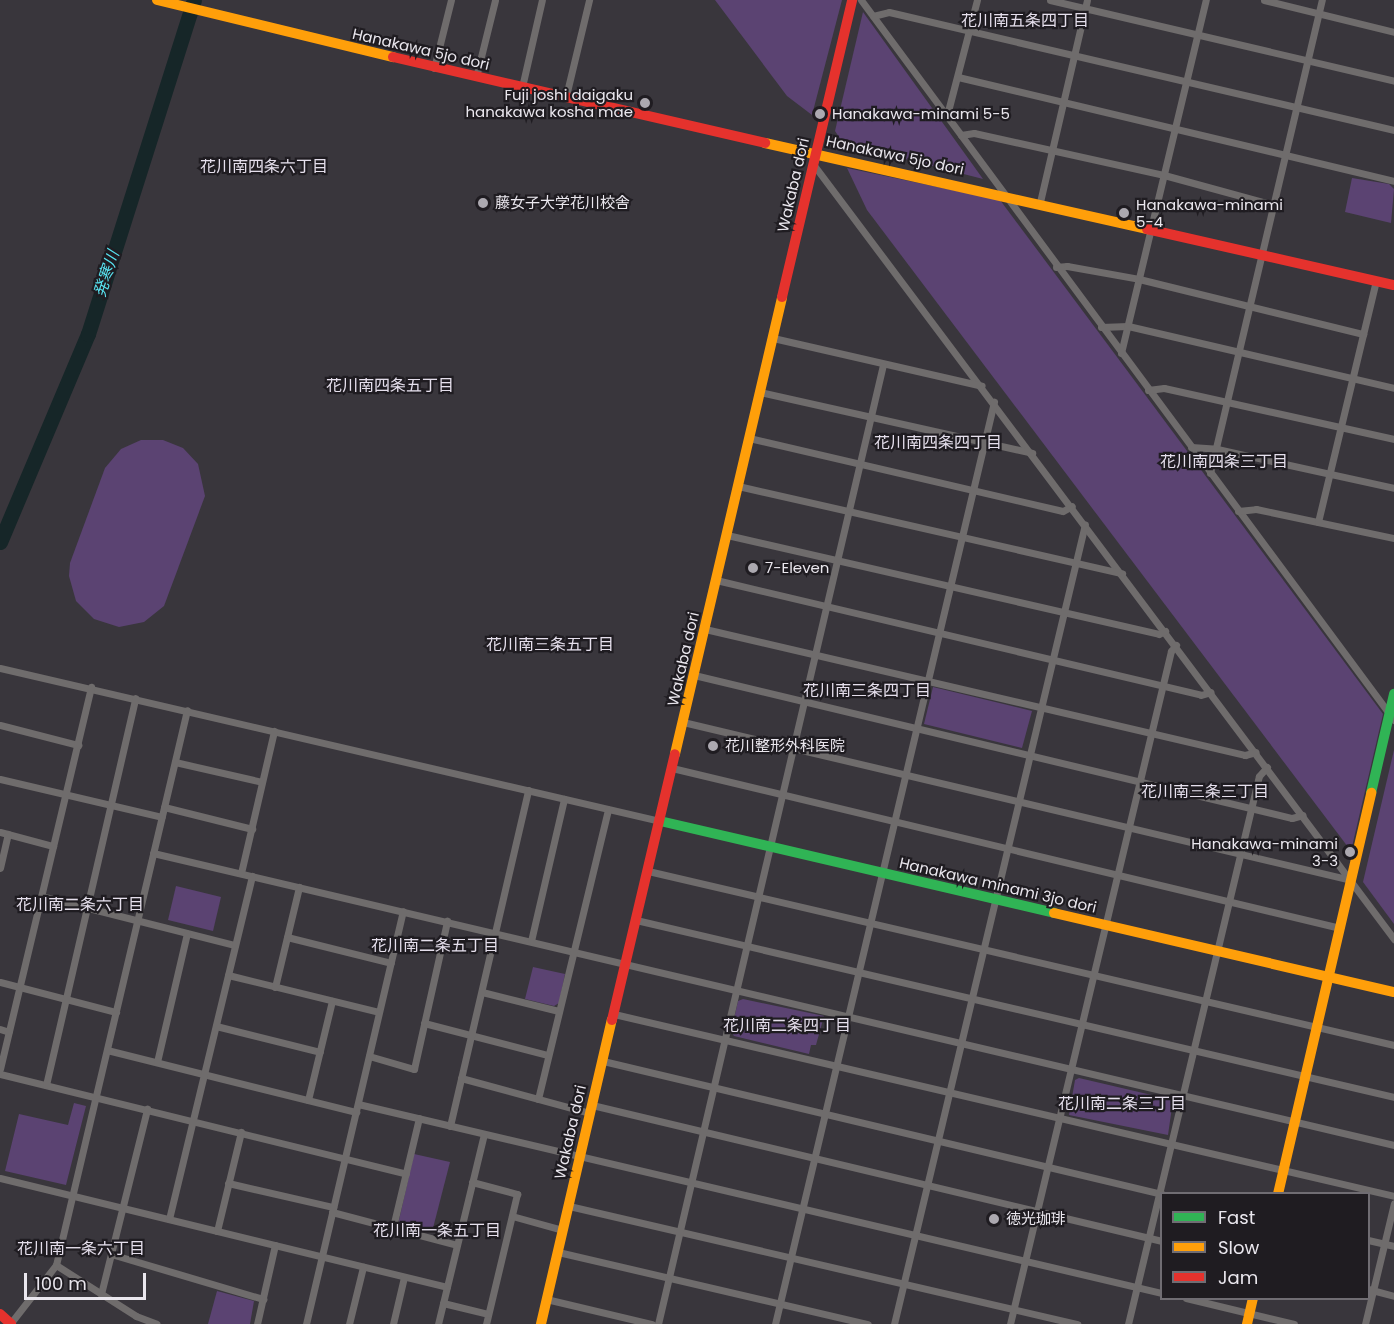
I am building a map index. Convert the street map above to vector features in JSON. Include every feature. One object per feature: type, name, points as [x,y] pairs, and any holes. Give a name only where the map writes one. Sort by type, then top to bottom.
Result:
[{"type":"street","points":[[434,68],[451,0]]},
{"type":"street","points":[[476,78],[495,0]]},
{"type":"street","points":[[522,87],[543,0]]},
{"type":"street","points":[[566,96],[589,0]]},
{"type":"street","name":"Wakaba dori","points":[[541,1324],[852,0]]},
{"type":"street","points":[[861,0],[947,115],[1001,193],[1392,717]]},
{"type":"street","points":[[947,115],[977,0]]},
{"type":"street","points":[[1050,0],[1394,81]]},
{"type":"street","points":[[1040,202],[1087,0]]},
{"type":"street","points":[[1121,353],[1206,0]]},
{"type":"street","points":[[1264,0],[1394,32]]},
{"type":"street","points":[[1210,473],[1322,0]]},
{"type":"street","name":"Hanakawa 5jo dori","points":[[161,1],[476,78],[566,96],[815,158],[1001,193],[1394,285]]},
{"type":"street","points":[[873,16],[889,12],[1394,130]]},
{"type":"street","points":[[958,77],[1394,181]]},
{"type":"street","points":[[961,135],[974,132],[1164,175],[1274,205]]},
{"type":"street","points":[[815,158],[1394,939]]},
{"type":"street","points":[[1056,267],[1139,279],[1363,334]]},
{"type":"street","points":[[1318,522],[1376,281]]},
{"type":"street","points":[[1101,327],[1128,326],[1394,388]]},
{"type":"street","points":[[773,338],[982,386]]},
{"type":"street","points":[[658,1324],[883,365]]},
{"type":"street","points":[[1148,390],[1164,388],[1228,400],[1394,439]]},
{"type":"street","points":[[760,392],[1032,453]]},
{"type":"street","points":[[775,1324],[994,402]]},
{"type":"street","points":[[750,438],[1062,511],[1072,506]]},
{"type":"street","points":[[1191,447],[1217,449],[1394,488]]},
{"type":"street","points":[[738,486],[1073,564],[1122,573]]},
{"type":"street","points":[[1238,511],[1256,509],[1394,538]]},
{"type":"street","points":[[894,1324],[1073,564],[1085,524]]},
{"type":"street","points":[[727,536],[838,559],[1158,634],[1165,631]]},
{"type":"street","points":[[716,580],[1051,657],[1201,695],[1211,692]]},
{"type":"street","points":[[705,630],[815,653],[927,682],[1040,706],[1245,755],[1256,752]]},
{"type":"street","points":[[1010,1324],[1171,651],[1176,645]]},
{"type":"street","points":[[0,668],[91,687],[660,821]]},
{"type":"street","points":[[694,675],[1292,818],[1303,815]]},
{"type":"street","points":[[0,1070],[91,687]]},
{"type":"street","points":[[1278,1192],[1351,880],[1392,717],[1394,694]]},
{"type":"street","points":[[46,1085],[135,698]]},
{"type":"street","points":[[0,1314],[11,1324],[56,1265],[187,710]]},
{"type":"street","points":[[683,722],[1351,880]]},
{"type":"street","points":[[0,725],[78,745]]},
{"type":"street","points":[[241,873],[274,730]]},
{"type":"street","points":[[175,762],[262,782]]},
{"type":"street","points":[[1160,1192],[1259,776],[1267,767]]},
{"type":"street","points":[[672,768],[1007,846],[1340,928]]},
{"type":"street","points":[[0,779],[162,817]]},
{"type":"street","points":[[450,1126],[528,790]]},
{"type":"street","points":[[531,941],[564,799]]},
{"type":"street","points":[[164,807],[252,828]]},
{"type":"street","points":[[538,1099],[608,809]]},
{"type":"street","name":"Hanakawa minami 3jo dori","points":[[660,821],[1394,992]]},
{"type":"street","points":[[0,868],[4,833],[53,846]]},
{"type":"street","points":[[153,853],[1294,1124],[1394,1145]]},
{"type":"street","points":[[648,871],[1394,1045]]},
{"type":"street","points":[[169,1219],[252,876]]},
{"type":"street","points":[[275,987],[299,887]]},
{"type":"street","points":[[41,896],[235,945]]},
{"type":"street","points":[[306,1324],[403,911]]},
{"type":"street","points":[[636,920],[747,943],[858,972],[1195,1048],[1394,1097]]},
{"type":"street","points":[[369,1056],[414,1069],[447,921]]},
{"type":"street","points":[[157,1062],[188,933]]},
{"type":"street","points":[[287,937],[391,963]]},
{"type":"street","points":[[228,975],[379,1012]]},
{"type":"street","points":[[0,982],[116,1011]]},
{"type":"street","points":[[482,992],[559,1011]]},
{"type":"street","points":[[308,1100],[332,1001]]},
{"type":"street","points":[[614,1014],[1394,1196]]},
{"type":"street","points":[[424,1023],[548,1055]]},
{"type":"street","points":[[216,1026],[320,1052]]},
{"type":"street","points":[[0,1029],[9,1032]]},
{"type":"street","points":[[107,1050],[308,1100],[419,1118],[1160,1293]]},
{"type":"street","points":[[603,1061],[1047,1165],[1160,1194],[1128,1324]]},
{"type":"street","points":[[0,1074],[406,1174]]},
{"type":"street","points":[[461,1078],[538,1099],[813,1159],[1160,1241]]},
{"type":"street","points":[[100,1294],[147,1109]]},
{"type":"street","points":[[393,1227],[419,1118]]},
{"type":"street","points":[[217,1231],[241,1132]]},
{"type":"street","points":[[438,1324],[484,1134]]},
{"type":"street","points":[[0,1178],[447,1287]]},
{"type":"street","points":[[472,1182],[517,1194],[486,1324]]},
{"type":"street","points":[[228,1183],[333,1209],[457,1245]]},
{"type":"street","points":[[1394,1203],[1371,1290],[1394,1296]]},
{"type":"street","points":[[569,1206],[680,1229],[1077,1324]]},
{"type":"street","points":[[512,1216],[563,1230]]},
{"type":"street","points":[[1370,1240],[1394,1246]]},
{"type":"street","points":[[257,1324],[275,1245]]},
{"type":"street","points":[[558,1252],[868,1324]]},
{"type":"street","points":[[111,1254],[263,1299]]},
{"type":"street","points":[[56,1265],[100,1294],[157,1324]]},
{"type":"street","points":[[349,1324],[363,1267]]},
{"type":"street","points":[[393,1324],[404,1277]]},
{"type":"street","points":[[546,1299],[652,1324]]},
{"type":"street","points":[[1189,1300],[1248,1319],[1294,1324]]},
{"type":"street","points":[[1248,1319],[1253,1300]]},
{"type":"street","points":[[1365,1324],[1369,1300]]},
{"type":"street","points":[[443,1303],[488,1314]]},
{"type":"shaded area","points":[[715,0],[842,0],[812,115],[787,96]]},
{"type":"shaded area","points":[[863,12],[983,179],[843,143],[835,131]]},
{"type":"shaded area","points":[[847,168],[1000,200],[1383,714],[1351,851],[867,210]]},
{"type":"shaded area","points":[[1352,178],[1389,184],[1394,189],[1391,223],[1345,212]]},
{"type":"shaded area","points":[[141,440],[163,440],[183,448],[198,464],[205,496],[164,606],[144,622],[119,627],[94,619],[76,601],[69,576],[70,563],[105,468],[121,449]]},
{"type":"shaded area","points":[[933,687],[1032,711],[1022,748],[924,724]]},
{"type":"shaded area","points":[[1394,750],[1394,924],[1363,882]]},
{"type":"shaded area","points":[[176,886],[221,897],[213,931],[168,920]]},
{"type":"shaded area","points":[[533,967],[565,974],[559,1003],[554,1006],[525,999]]},
{"type":"shaded area","points":[[743,999],[824,1016],[816,1045],[811,1045],[809,1054],[734,1036],[731,1032],[738,1001]]},
{"type":"shaded area","points":[[1079,1078],[1173,1100],[1168,1135],[1069,1115],[1075,1080]]},
{"type":"shaded area","points":[[74,1103],[86,1106],[66,1185],[5,1171],[19,1114],[68,1125]]},
{"type":"shaded area","points":[[414,1154],[450,1162],[432,1232],[400,1224],[399,1220]]},
{"type":"shaded area","points":[[217,1291],[254,1301],[250,1324],[208,1324]]},
{"type":"waterway","name":"発寒川","points":[[0,542],[88,334],[194,0]]},
{"type":"traffic: fast","points":[[1371,793],[1394,694]]},
{"type":"traffic: fast","points":[[660,821],[1054,913]]},
{"type":"traffic: slow","points":[[157,0],[393,57]]},
{"type":"traffic: slow","points":[[765,143],[1147,229]]},
{"type":"traffic: slow","points":[[675,754],[782,297]]},
{"type":"traffic: slow","points":[[1278,1192],[1371,793]]},
{"type":"traffic: slow","points":[[1054,913],[1394,992]]},
{"type":"traffic: slow","points":[[541,1324],[612,1020]]},
{"type":"traffic: slow","points":[[1247,1324],[1253,1300]]},
{"type":"traffic: jam","points":[[782,297],[852,0]]},
{"type":"traffic: jam","points":[[393,57],[765,143]]},
{"type":"traffic: jam","points":[[1147,229],[1394,285]]},
{"type":"traffic: jam","points":[[612,1020],[675,754]]},
{"type":"traffic: jam","points":[[0,1314],[11,1324]]},
{"type":"place","name":"Fuji joshi daigaku hanakawa kosha mae","points":[[645,103]]},
{"type":"place","name":"Hanakawa-minami 5-5","points":[[820,114]]},
{"type":"place","name":"藤女子大学花川校舎","points":[[483,203]]},
{"type":"place","name":"Hanakawa-minami 5-4","points":[[1124,213]]},
{"type":"place","name":"7-Eleven","points":[[753,568]]},
{"type":"place","name":"花川整形外科医院","points":[[713,746]]},
{"type":"place","name":"Hanakawa-minami 3-3","points":[[1350,852]]},
{"type":"place","name":"徳光珈琲","points":[[994,1219]]},
{"type":"district","name":"花川南五条四丁目","points":[[1025,21]]},
{"type":"district","name":"花川南四条六丁目","points":[[264,167]]},
{"type":"district","name":"花川南四条五丁目","points":[[390,386]]},
{"type":"district","name":"花川南四条四丁目","points":[[938,443]]},
{"type":"district","name":"花川南四条三丁目","points":[[1224,462]]},
{"type":"district","name":"花川南三条五丁目","points":[[550,645]]},
{"type":"district","name":"花川南三条四丁目","points":[[867,691]]},
{"type":"district","name":"花川南三条三丁目","points":[[1205,792]]},
{"type":"district","name":"花川南二条六丁目","points":[[80,905]]},
{"type":"district","name":"花川南二条五丁目","points":[[435,946]]},
{"type":"district","name":"花川南二条四丁目","points":[[787,1026]]},
{"type":"district","name":"花川南二条三丁目","points":[[1122,1104]]},
{"type":"district","name":"花川南一条五丁目","points":[[437,1231]]},
{"type":"district","name":"花川南一条六丁目","points":[[81,1249]]}]
